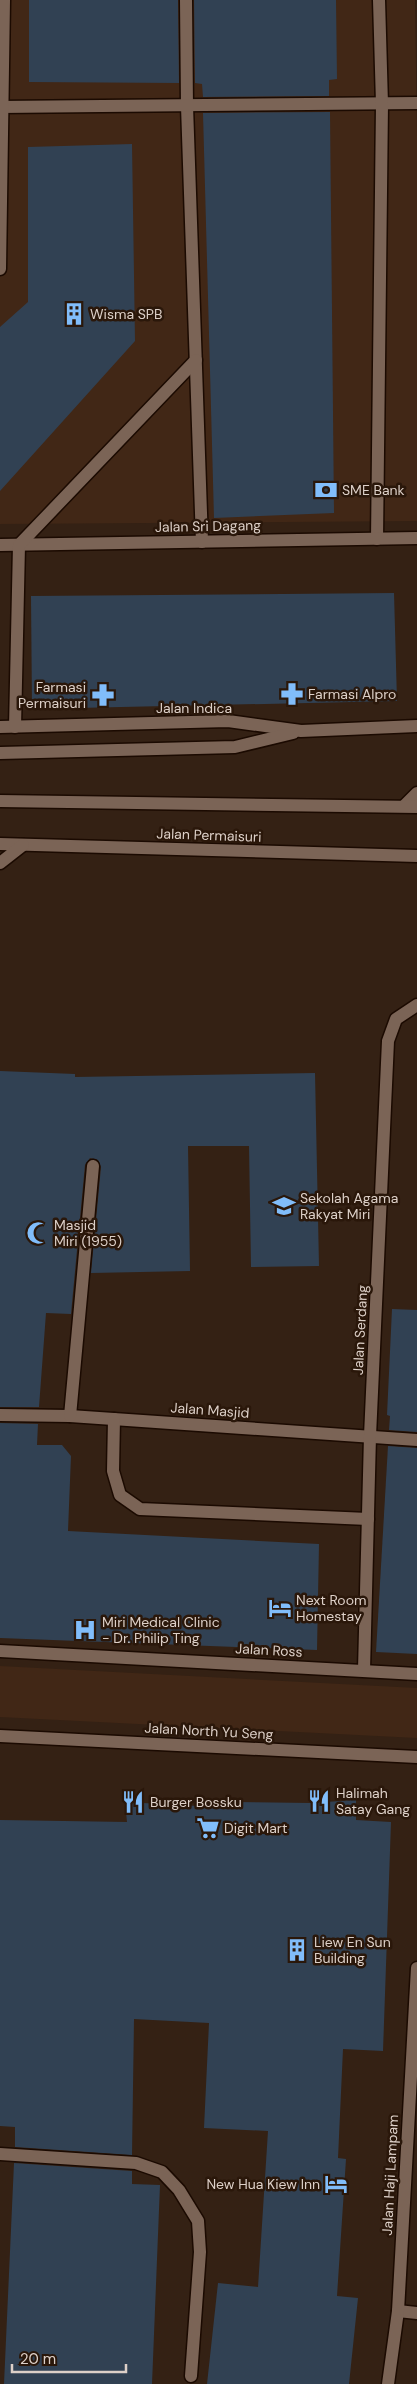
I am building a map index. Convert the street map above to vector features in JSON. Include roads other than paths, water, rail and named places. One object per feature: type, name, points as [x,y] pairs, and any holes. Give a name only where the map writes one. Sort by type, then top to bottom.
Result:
[{"type":"street","points":[[0,269],[4,0]]},
{"type":"street","points":[[186,0],[187,106],[202,542]]},
{"type":"street","points":[[377,539],[382,104],[379,0]]},
{"type":"street","points":[[1,107],[417,103]]},
{"type":"street","points":[[16,727],[19,544],[196,360]]},
{"type":"street","name":"Jalan Sri Dagang","points":[[0,545],[417,538]]},
{"type":"street","name":"Jalan Indica","points":[[0,727],[228,721],[301,731],[417,726]]},
{"type":"street","points":[[0,753],[235,747],[301,731]]},
{"type":"street","points":[[0,801],[411,806],[417,793]]},
{"type":"street","name":"Jalan Permaisuri","points":[[0,844],[417,856]]},
{"type":"street","points":[[0,863],[23,845]]},
{"type":"street","name":"Jalan Serdang","points":[[364,1670],[370,1436],[388,1041],[396,1019],[417,1005]]},
{"type":"street","points":[[70,1416],[93,1166]]},
{"type":"street","name":"Jalan Masjid","points":[[0,1415],[70,1416],[417,1440]]},
{"type":"street","points":[[114,1419],[113,1471],[120,1495],[140,1509],[368,1519]]},
{"type":"street","name":"Jalan Ross","points":[[0,1651],[417,1674]]},
{"type":"street","name":"Jalan North Yu Seng","points":[[0,1736],[417,1757]]},
{"type":"street","name":"Jalan Haji Lampam","points":[[388,2384],[398,2310],[417,1968]]},
{"type":"street","points":[[0,2154],[136,2163],[162,2172],[179,2190],[198,2221],[200,2244],[191,2376]]},
{"type":"street","points":[[398,2310],[417,2313]]},
{"type":"place","name":"Wisma SPB","points":[[74,314]]},
{"type":"place","name":"SME Bank","points":[[326,490]]},
{"type":"place","name":"Farmasi Alpro","points":[[292,694]]},
{"type":"place","name":"Farmasi Permaisuri","points":[[103,695]]},
{"type":"place","name":"Sekolah Agama Rakyat Miri","points":[[284,1206]]},
{"type":"place","name":"Masjid Miri (1955)","points":[[38,1233]]},
{"type":"place","name":"Next Room Homestay","points":[[280,1608]]},
{"type":"place","name":"Miri Medical Clinic - Dr. Philip Ting","points":[[85,1630]]},
{"type":"place","name":"Halimah Satay Gang","points":[[319,1801]]},
{"type":"place","name":"Burger Bossku","points":[[133,1802]]},
{"type":"place","name":"Digit Mart","points":[[208,1828]]},
{"type":"place","name":"Liew En Sun Building","points":[[297,1950]]},
{"type":"place","name":"New Hua Kiew Inn","points":[[336,2184]]}]
